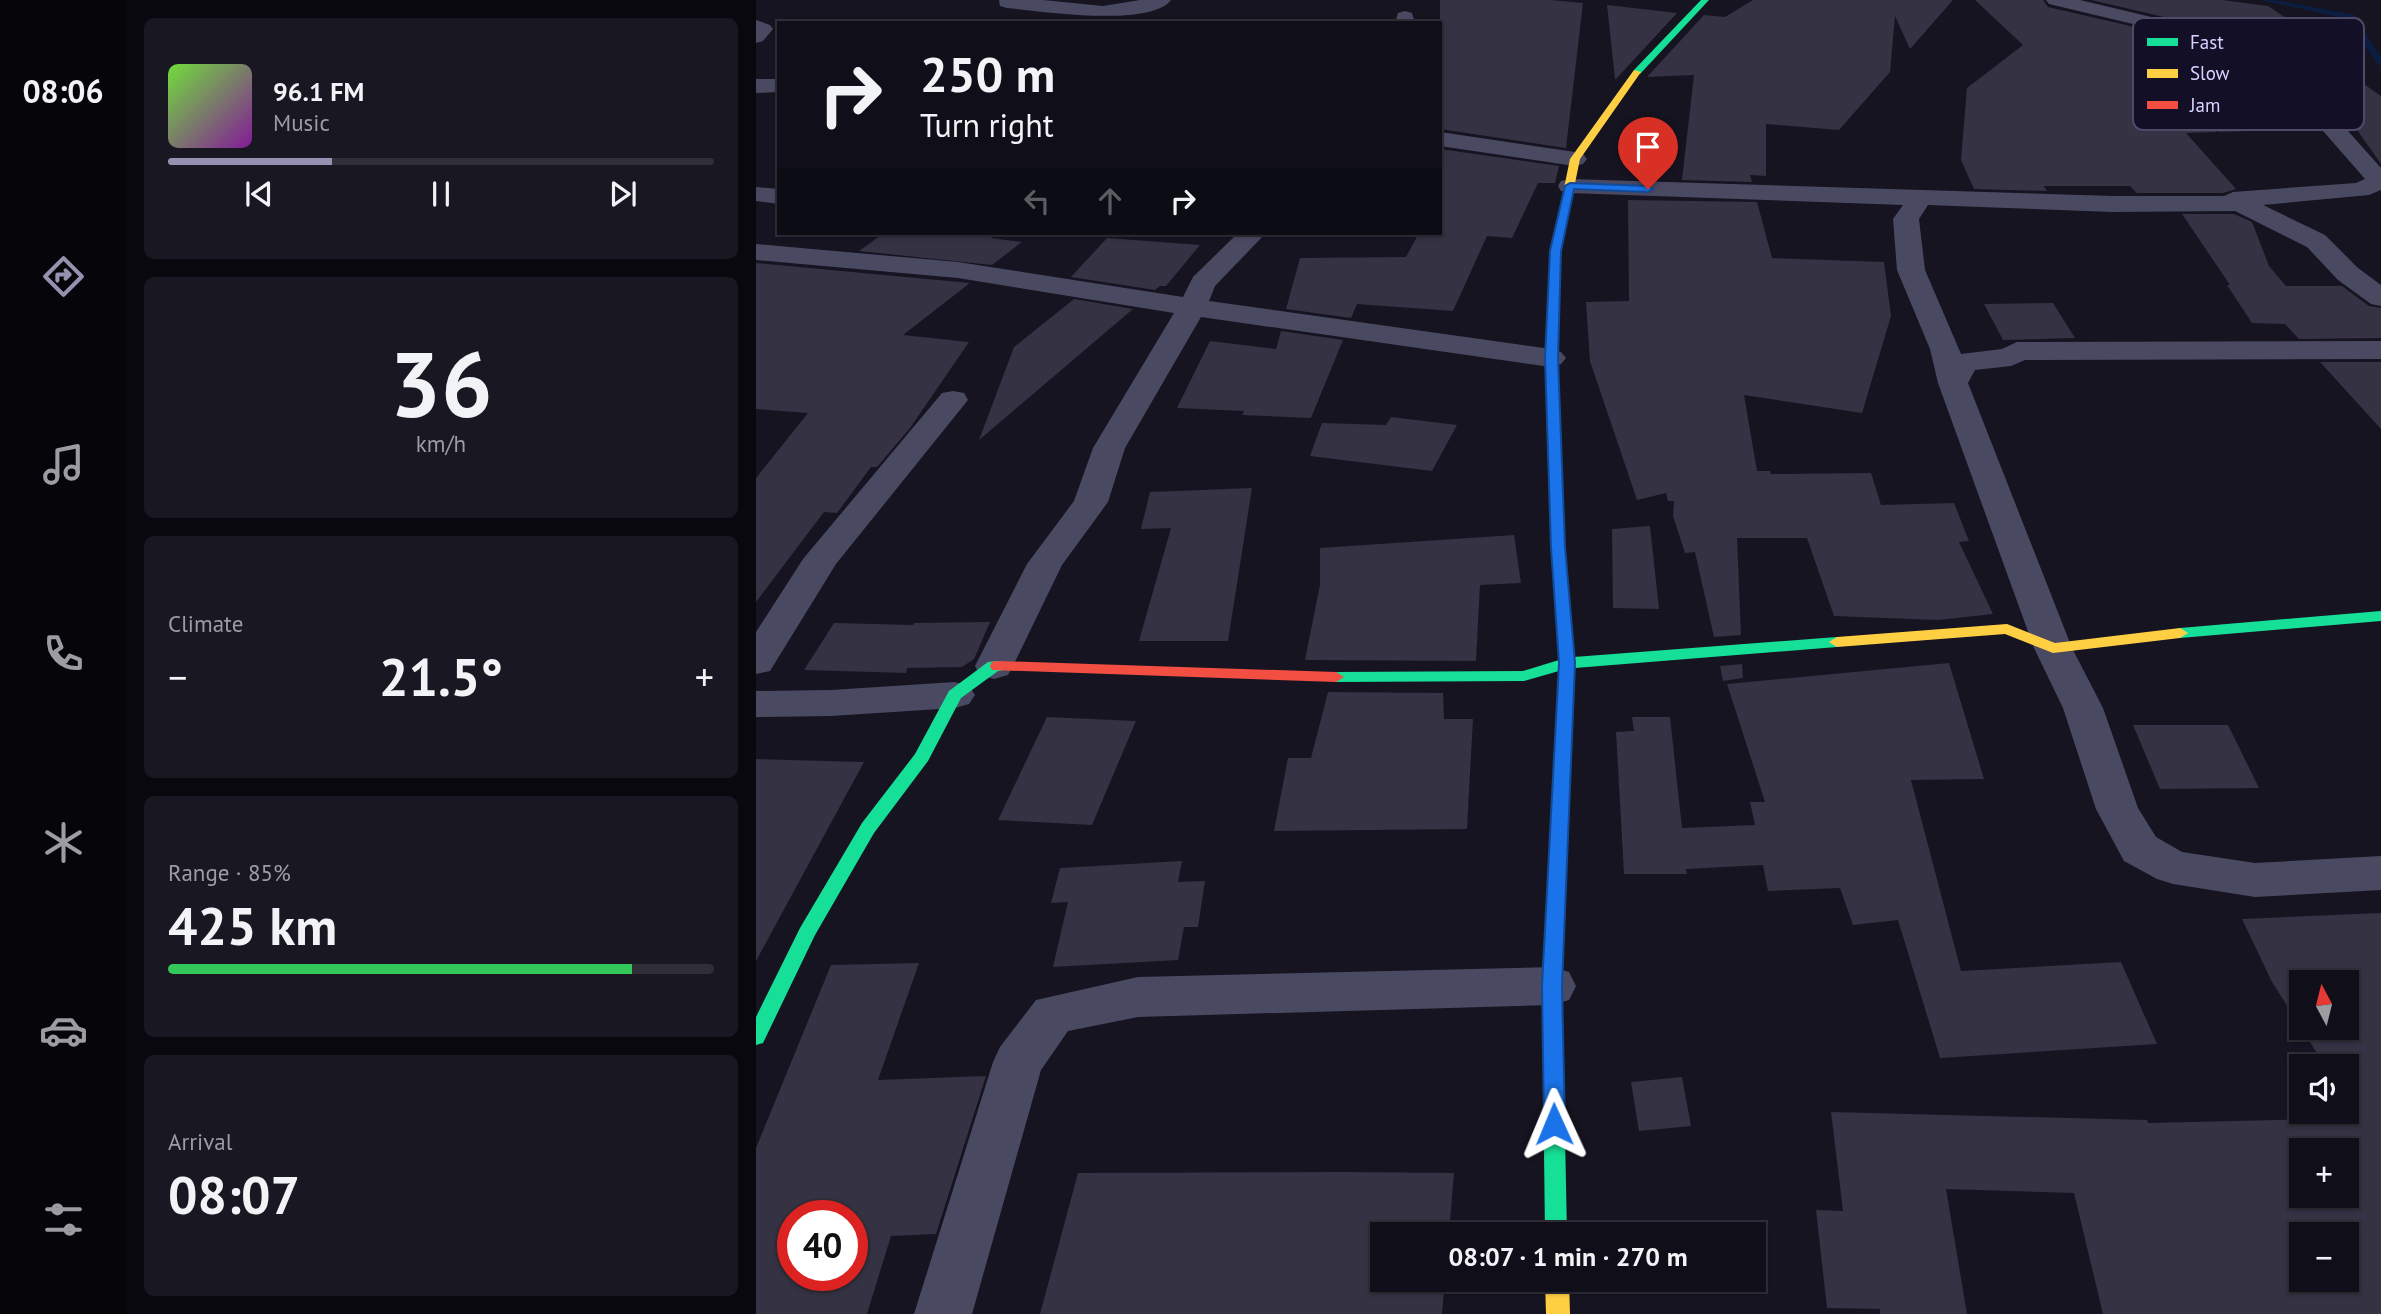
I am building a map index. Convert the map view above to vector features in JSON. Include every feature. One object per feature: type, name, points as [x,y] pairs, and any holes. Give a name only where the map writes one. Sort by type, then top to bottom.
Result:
[{"type":"street","points":[[1007,2],[1103,12],[1161,0]]},
{"type":"street","points":[[1556,1222],[1552,986],[1567,663],[1558,547],[1551,358],[1556,251],[1576,159],[1631,78],[1692,10],[1705,0]]},
{"type":"street","points":[[2056,0],[2133,18]]},
{"type":"street","points":[[756,26],[763,29],[756,37]]},
{"type":"street","points":[[756,86],[777,85]]},
{"type":"street","points":[[2185,205],[2360,190],[2380,182],[2335,130]]},
{"type":"street","points":[[1442,139],[1576,159]]},
{"type":"street","points":[[1570,186],[1875,196],[1913,209],[2239,203],[2316,242],[2348,274],[2381,298]]},
{"type":"street","points":[[756,194],[777,197]]},
{"type":"street","points":[[1913,209],[1911,270],[1945,349],[1953,383],[2053,648],[2083,708],[2117,809],[2140,849],[2173,867],[2255,880],[2381,873]]},
{"type":"street","points":[[756,1037],[820,909],[869,828],[922,757],[955,695],[994,666],[1045,564],[1091,502],[1109,447],[1192,307],[1203,283],[1251,235]]},
{"type":"street","points":[[756,252],[958,271],[1551,358]]},
{"type":"street","points":[[1945,349],[2381,350]]},
{"type":"street","points":[[1953,383],[1964,362],[2011,357],[2017,351]]},
{"type":"street","points":[[756,662],[821,559],[953,400]]},
{"type":"street","points":[[994,666],[1383,678],[1524,676],[1567,663],[2007,629],[2053,648],[2262,625],[2381,616]]},
{"type":"street","points":[[756,704],[831,703],[955,695]]},
{"type":"street","points":[[943,1314],[1018,1062],[1053,1014],[1138,997],[1552,986]]},
{"type":"street","points":[[1557,1292],[1558,1314]]},
{"type":"building","points":[[1440,0],[1551,0],[1583,3],[1566,148],[1442,129]]},
{"type":"building","points":[[1753,0],[1953,0],[1910,49],[1895,16],[1890,72],[1839,130],[1766,124],[1766,176],[1750,175],[1752,182],[1682,180],[1694,75],[1647,77],[1704,15],[1725,17]]},
{"type":"building","points":[[1975,0],[2043,0],[2048,7],[2133,27],[2133,130],[2216,130],[2217,132],[2186,133],[2236,189],[2223,193],[2137,193],[2130,186],[2044,186],[2047,191],[1974,189],[1961,160],[1967,88],[2023,45]]},
{"type":"building","points":[[2091,0],[2222,0],[2268,6],[2286,18],[2168,18]]},
{"type":"building","points":[[1607,5],[1677,13],[1616,79],[1615,79]]},
{"type":"building","points":[[2364,84],[2381,96],[2381,164],[2357,130],[2364,130]]},
{"type":"building","points":[[2216,130],[2267,130],[2219,132]]},
{"type":"building","points":[[1442,149],[1559,166],[1555,183],[1538,183],[1512,238],[1487,236],[1453,311],[1357,304],[1351,318],[1286,309],[1300,258],[1406,257],[1418,235],[1442,235]]},
{"type":"building","points":[[1628,200],[1757,202],[1772,258],[1884,262],[1891,316],[1862,413],[1744,395],[1757,471],[1770,471],[1771,474],[1871,473],[1881,505],[1954,503],[1969,541],[1959,542],[1993,614],[1938,620],[1834,616],[1807,538],[1737,538],[1741,635],[1714,637],[1695,552],[1685,553],[1673,516],[1674,501],[1668,501],[1666,493],[1637,500],[1590,361],[1586,302],[1629,301]]},
{"type":"building","points":[[2182,214],[2234,214],[2252,222],[2269,266],[2286,286],[2342,286],[2369,306],[2381,308],[2381,338],[2299,339],[2285,324],[2252,323]]},
{"type":"building","points":[[881,235],[995,235],[991,238],[1022,242],[992,265],[859,251]]},
{"type":"building","points":[[1107,238],[1200,245],[1166,286],[1155,290],[1071,277]]},
{"type":"building","points":[[756,263],[970,283],[903,335],[969,342],[910,428],[877,467],[871,467],[837,513],[824,512],[756,602],[756,478],[808,413],[756,409]]},
{"type":"building","points":[[1074,299],[1133,309],[979,440],[1014,347]]},
{"type":"building","points":[[2053,303],[2075,338],[2003,340],[1984,304]]},
{"type":"building","points":[[1281,331],[1343,340],[1311,418],[1242,415],[1244,411],[1177,408],[1210,341],[1276,349]]},
{"type":"building","points":[[2320,362],[2381,362],[2381,429]]},
{"type":"building","points":[[1391,417],[1457,425],[1432,471],[1310,456],[1322,423],[1386,425]]},
{"type":"building","points":[[1252,488],[1228,641],[1139,641],[1171,528],[1141,529],[1150,492]]},
{"type":"building","points":[[1650,526],[1659,609],[1613,608],[1612,529]]},
{"type":"building","points":[[1514,535],[1521,583],[1480,585],[1476,661],[1305,660],[1320,585],[1320,548]]},
{"type":"building","points":[[990,622],[974,659],[962,667],[907,668],[906,673],[804,670],[834,623],[913,625]]},
{"type":"building","points":[[1949,663],[1984,779],[1911,780],[1961,971],[2121,962],[2157,1044],[1940,1058],[1898,920],[1853,925],[1840,888],[1768,891],[1763,865],[1686,869],[1687,874],[1624,874],[1616,732],[1634,731],[1632,717],[1670,717],[1682,828],[1755,825],[1750,802],[1765,802],[1727,684]]},
{"type":"building","points":[[1742,664],[1743,678],[1723,681],[1720,666]]},
{"type":"building","points":[[1328,692],[1443,693],[1444,719],[1473,719],[1467,829],[1274,831],[1288,758],[1311,758]]},
{"type":"building","points":[[1047,717],[1136,721],[1092,825],[998,820]]},
{"type":"building","points":[[2133,725],[2228,725],[2259,788],[2160,789]]},
{"type":"building","points":[[756,759],[864,762],[756,961]]},
{"type":"building","points":[[1182,861],[1178,882],[1205,881],[1198,927],[1184,927],[1178,960],[1053,967],[1068,902],[1051,903],[1060,868]]},
{"type":"building","points":[[2381,913],[2381,1314],[2103,1314],[2074,1193],[1946,1189],[1967,1314],[1880,1314],[1880,1309],[1827,1308],[1816,1210],[1843,1211],[1831,1112],[2147,1120],[2148,1123],[2289,1120],[2289,1124],[2359,1124],[2359,1054],[2317,1054],[2309,1040],[2359,1040],[2359,970],[2289,970],[2289,1009],[2272,982],[2242,919]]},
{"type":"building","points":[[919,963],[878,1080],[986,1076],[936,1234],[891,1236],[867,1314],[756,1314],[756,1148],[831,965]]},
{"type":"building","points":[[1682,1077],[1691,1126],[1639,1131],[1631,1082]]},
{"type":"building","points":[[1078,1173],[1454,1173],[1450,1222],[1370,1222],[1370,1292],[1444,1292],[1442,1314],[1040,1314]]},
{"type":"waterway","points":[[2264,0],[2353,18]]},
{"type":"waterway","points":[[2364,36],[2381,64]]},
{"type":"traffic: fast","points":[[1637,72],[1705,0]]},
{"type":"traffic: fast","points":[[1554,433],[1558,546],[1567,663],[1552,986],[1556,1222]]},
{"type":"traffic: fast","points":[[2180,633],[2381,616]]},
{"type":"traffic: fast","points":[[1336,677],[1524,676],[1567,663],[1837,642]]},
{"type":"traffic: fast","points":[[756,1037],[807,933],[868,828],[922,757],[955,695],[994,666],[998,666]]},
{"type":"traffic: slow","points":[[1554,433],[1551,358],[1556,251],[1575,159],[1637,72]]},
{"type":"traffic: slow","points":[[1837,642],[2007,629],[2053,648],[2180,633]]},
{"type":"traffic: slow","points":[[1557,1292],[1558,1314]]},
{"type":"traffic: jam","points":[[998,666],[1336,677]]},
{"type":"route","points":[[1554,1124],[1552,986],[1567,663],[1558,547],[1551,358],[1556,251],[1570,186],[1648,189]]}]
